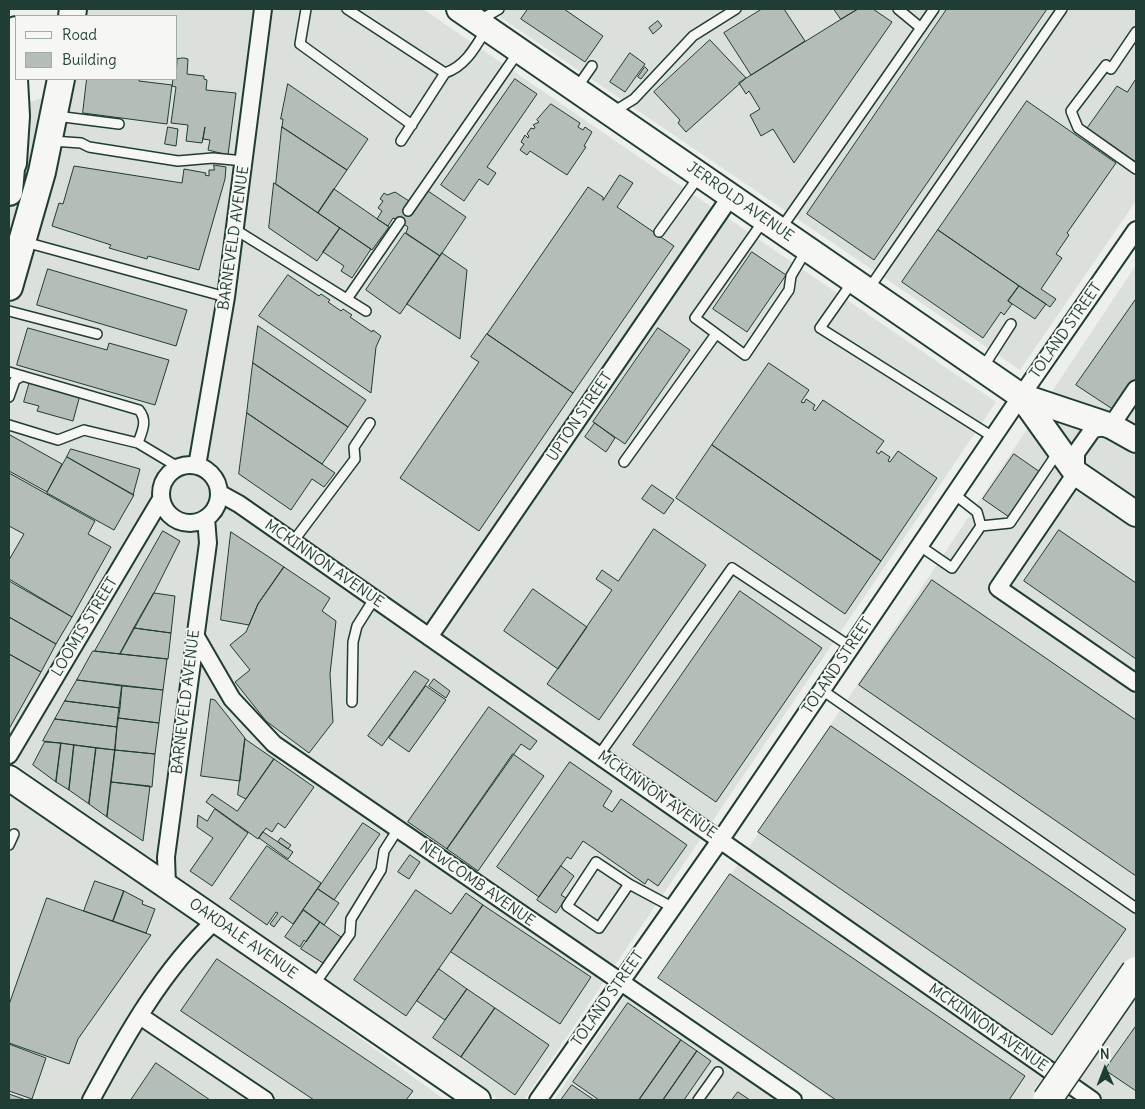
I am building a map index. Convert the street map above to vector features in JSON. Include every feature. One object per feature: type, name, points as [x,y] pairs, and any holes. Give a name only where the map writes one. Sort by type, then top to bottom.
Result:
[{"type":"highway","points":[[1052,1095],[1136,972]]},
{"type":"highway","points":[[1052,1095],[1136,984]]},
{"type":"main road","points":[[9,192],[16,116],[12,43],[15,33]]},
{"type":"main road","points":[[9,287],[51,128],[61,80]]},
{"type":"main road","points":[[9,105],[13,163]]},
{"type":"street","name":"BARNEVELD AVENUE","points":[[197,466],[236,230],[263,9]]},
{"type":"street","name":"JERROLD AVENUE","points":[[481,17],[519,50],[1021,396],[1111,426],[1136,440]]},
{"type":"street","name":"UPTON STREET","points":[[429,637],[731,196]]},
{"type":"street","name":"TOLAND STREET","points":[[538,1100],[619,982],[721,840],[993,436],[1136,230]]},
{"type":"street","points":[[1136,389],[1111,426],[1093,429],[1076,453],[1076,472],[998,588],[1136,683]]},
{"type":"street","name":"JERROLD AVENUE","points":[[1021,396],[1061,448],[1076,472],[1136,514]]},
{"type":"street","points":[[197,466],[213,476],[219,494],[217,503],[206,518],[197,522],[178,520],[164,508],[161,499],[161,489],[164,480],[178,467],[197,466]]},
{"type":"street","name":"MCKINNON AVENUE","points":[[219,494],[239,504],[721,840],[1052,1095],[1092,1100]]},
{"type":"street","name":"LOOMIS STREET","points":[[9,755],[161,499]]},
{"type":"street","name":"BARNEVELD AVENUE","points":[[167,886],[166,857],[208,543],[206,518]]},
{"type":"street","name":"NEWCOMB AVENUE","points":[[195,634],[232,700],[274,744],[793,1100]]},
{"type":"street","name":"OAKDALE AVENUE","points":[[9,778],[478,1100]]},
{"type":"street","points":[[91,1100],[140,1016],[196,939],[216,920]]},
{"type":"street","points":[[140,1016],[265,1100]]},
{"type":"lane","points":[[306,9],[300,44],[412,126]]},
{"type":"lane","points":[[347,9],[445,73]]},
{"type":"lane","points":[[611,114],[634,99],[693,36],[736,9]]},
{"type":"lane","points":[[898,9],[921,28]]},
{"type":"lane","points":[[808,249],[791,276],[789,290],[745,355],[695,318],[772,225],[934,9]]},
{"type":"lane","points":[[993,436],[820,328],[861,285],[1062,9]]},
{"type":"lane","points":[[401,141],[445,73],[454,70],[471,54],[481,17]]},
{"type":"lane","points":[[1136,32],[1111,69],[1106,65],[1071,111],[1078,128],[1136,169]]},
{"type":"lane","points":[[408,211],[519,50]]},
{"type":"lane","points":[[575,89],[592,66]]},
{"type":"lane","points":[[51,128],[119,124]]},
{"type":"lane","points":[[51,128],[89,147],[178,161],[213,158],[244,161]]},
{"type":"lane","points":[[659,232],[700,174]]},
{"type":"lane","points":[[347,299],[400,222]]},
{"type":"lane","points":[[236,230],[366,311]]},
{"type":"lane","points":[[22,242],[226,297]]},
{"type":"lane","points":[[9,311],[97,334]]},
{"type":"lane","points":[[982,369],[1011,324]]},
{"type":"lane","points":[[624,462],[716,334]]},
{"type":"lane","points":[[9,372],[139,410],[143,414],[145,424],[138,443]]},
{"type":"lane","points":[[9,398],[15,380],[22,376]]},
{"type":"lane","points":[[292,542],[355,460],[354,447],[370,423]]},
{"type":"lane","points":[[9,425],[58,440],[84,430],[138,443],[178,467]]},
{"type":"lane","points":[[920,546],[952,568],[981,526],[1010,523],[1061,448]]},
{"type":"lane","points":[[954,494],[977,512],[981,526]]},
{"type":"lane","points":[[599,755],[732,568],[850,647]]},
{"type":"lane","points":[[352,702],[352,642],[357,626],[374,599]]},
{"type":"lane","points":[[822,690],[1136,908]]},
{"type":"lane","points":[[313,987],[350,934],[351,919],[381,870],[384,851],[398,829]]},
{"type":"lane","points":[[9,845],[14,834]]},
{"type":"lane","points":[[629,884],[599,928],[567,906],[596,862],[629,884],[672,907]]},
{"type":"lane","points":[[698,1100],[718,1072]]},
{"type":"shaded area","points":[[85,9],[423,9],[996,402],[524,1100],[499,1100],[9,760],[9,108],[75,88],[76,80],[178,80],[178,15],[84,15]]},
{"type":"shaded area","points":[[488,9],[1136,9],[1136,201],[1020,370]]},
{"type":"shaded area","points":[[1136,265],[1136,1100],[833,1100],[661,980]]},
{"type":"shaded area","points":[[9,782],[445,1100],[9,1100]]},
{"type":"shaded area","points":[[627,992],[782,1100],[554,1100]]},
{"type":"building","points":[[528,9],[564,9],[603,36],[585,62],[521,19]]},
{"type":"building","points":[[762,9],[784,9],[805,41],[751,75],[724,33]]},
{"type":"building","points":[[834,9],[858,9],[841,19]]},
{"type":"building","points":[[858,9],[873,9],[892,22],[794,163],[773,129],[761,136],[750,115],[760,109],[749,91],[746,94],[739,83]]},
{"type":"building","points":[[947,9],[1047,9],[874,260],[807,214]]},
{"type":"building","points":[[658,21],[662,26],[653,34],[649,28]]},
{"type":"building","points":[[710,40],[746,78],[686,132],[678,123],[680,120],[654,92]]},
{"type":"building","points":[[630,53],[645,64],[625,92],[610,82]]},
{"type":"building","points":[[178,59],[188,59],[187,74],[204,76],[204,79],[207,80],[206,90],[236,93],[228,155],[208,150],[210,140],[203,139],[205,127],[202,143],[186,141],[188,125],[171,123],[176,87],[172,86],[173,80],[178,80]]},
{"type":"building","points":[[645,67],[648,70],[641,79],[638,77]]},
{"type":"building","points":[[515,79],[537,94],[487,167],[496,173],[488,185],[479,179],[464,201],[441,185]]},
{"type":"building","points":[[1136,79],[1136,162],[1087,128],[1117,86],[1127,92]]},
{"type":"building","points":[[87,80],[139,80],[172,85],[167,124],[83,113]]},
{"type":"building","points":[[288,84],[368,139],[347,170],[282,127],[283,119],[281,119]]},
{"type":"building","points":[[1027,101],[1116,163],[1067,233],[1069,235],[1056,254],[1062,258],[1041,289],[1056,299],[1050,307],[938,230]]},
{"type":"building","points":[[551,104],[580,123],[578,127],[583,130],[585,127],[592,132],[584,146],[586,147],[567,175],[530,151],[527,155],[520,150],[524,144],[521,142],[525,135],[528,138],[527,134],[531,128],[534,129],[535,127],[533,125],[539,122],[537,120]]},
{"type":"building","points":[[168,127],[178,129],[176,146],[165,144]]},
{"type":"building","points":[[282,127],[347,170],[318,213],[276,184]]},
{"type":"building","points":[[214,165],[226,167],[225,179],[199,270],[148,256],[147,259],[109,248],[111,245],[52,226],[59,203],[63,204],[74,166],[182,183],[184,169],[206,173],[205,175],[209,176],[209,170],[214,170]]},
{"type":"building","points":[[620,175],[633,183],[617,207],[674,246],[573,393],[487,334],[588,187],[603,197],[603,200]]},
{"type":"building","points":[[274,183],[340,228],[317,261],[269,228]]},
{"type":"building","points":[[334,189],[389,227],[372,250],[318,213]]},
{"type":"building","points":[[428,191],[466,217],[440,256],[406,233],[408,227],[396,219],[393,218],[388,226],[377,219],[382,211],[378,208],[383,201],[380,199],[384,193],[387,195],[395,192],[409,201],[404,208],[412,214]]},
{"type":"building","points":[[340,228],[371,249],[352,278],[341,271],[344,266],[323,252]]},
{"type":"building","points":[[938,230],[1019,286],[1008,301],[1012,304],[1004,315],[1001,312],[983,338],[902,282]]},
{"type":"building","points":[[405,233],[440,256],[400,314],[366,290]]},
{"type":"building","points":[[752,252],[786,275],[747,332],[713,309]]},
{"type":"building","points":[[442,253],[467,270],[460,339],[407,304]]},
{"type":"building","points":[[48,269],[187,310],[176,346],[37,305]]},
{"type":"building","points":[[288,275],[319,296],[321,294],[330,300],[328,302],[341,311],[343,309],[352,315],[350,317],[381,336],[376,347],[371,393],[259,316]]},
{"type":"building","points":[[1019,286],[1046,304],[1035,319],[1008,301]]},
{"type":"building","points":[[1136,299],[1136,378],[1114,410],[1076,385]]},
{"type":"building","points":[[258,326],[366,400],[348,427],[253,363]]},
{"type":"building","points":[[28,328],[107,350],[109,343],[169,360],[155,405],[17,365]]},
{"type":"building","points":[[658,328],[690,350],[625,444],[593,422]]},
{"type":"building","points":[[487,334],[573,393],[479,531],[400,478],[479,362],[471,357]]},
{"type":"building","points":[[253,363],[348,427],[322,464],[247,413]]},
{"type":"building","points":[[769,363],[809,390],[801,402],[804,403],[806,399],[815,405],[813,409],[815,411],[823,400],[884,441],[876,452],[879,454],[881,451],[890,457],[888,461],[890,462],[898,451],[937,478],[881,561],[712,445]]},
{"type":"building","points":[[30,381],[80,395],[73,421],[37,411],[39,406],[24,402]]},
{"type":"building","points":[[247,413],[335,473],[324,487],[312,479],[291,510],[239,474]]},
{"type":"building","points":[[595,423],[615,438],[606,452],[585,437]]},
{"type":"building","points":[[10,435],[62,464],[47,492],[9,471]]},
{"type":"building","points":[[712,445],[881,561],[845,614],[676,498]]},
{"type":"building","points":[[71,449],[140,469],[133,495],[67,457]]},
{"type":"building","points":[[1014,454],[1040,472],[1009,517],[983,499]]},
{"type":"building","points":[[67,457],[134,495],[114,530],[47,493]]},
{"type":"building","points":[[9,473],[95,521],[88,534],[111,547],[72,617],[9,579],[9,560],[24,534],[9,526]]},
{"type":"building","points":[[652,485],[674,500],[664,514],[642,499]]},
{"type":"building","points":[[654,529],[706,565],[599,720],[547,684],[612,590],[596,579],[602,570],[618,581]]},
{"type":"building","points":[[1059,530],[1136,583],[1136,659],[1024,581]]},
{"type":"building","points":[[163,531],[180,541],[120,654],[95,651]]},
{"type":"building","points":[[231,532],[284,567],[258,604],[249,625],[221,620]]},
{"type":"building","points":[[284,567],[330,598],[322,611],[336,621],[330,674],[333,722],[309,753],[266,721],[235,682],[250,670],[230,645],[246,632],[258,604]]},
{"type":"building","points":[[932,580],[1136,720],[1136,876],[859,685]]},
{"type":"building","points":[[9,581],[72,617],[56,644],[9,617]]},
{"type":"building","points":[[533,589],[587,627],[558,669],[504,631]]},
{"type":"building","points":[[740,591],[822,648],[716,802],[633,745]]},
{"type":"building","points":[[154,593],[175,596],[171,633],[134,628]]},
{"type":"building","points":[[9,617],[56,644],[41,672],[9,654]]},
{"type":"building","points":[[134,628],[171,633],[168,659],[120,654]]},
{"type":"building","points":[[93,651],[167,659],[163,690],[77,680]]},
{"type":"building","points":[[9,654],[41,672],[9,729]]},
{"type":"building","points":[[415,671],[429,680],[382,746],[368,736]]},
{"type":"building","points":[[434,679],[450,691],[446,698],[429,686]]},
{"type":"building","points":[[77,680],[122,686],[120,708],[65,701]]},
{"type":"building","points":[[122,686],[163,690],[159,723],[118,718]]},
{"type":"building","points":[[426,686],[446,700],[409,752],[389,738]]},
{"type":"building","points":[[211,699],[215,700],[245,738],[240,781],[201,776]]},
{"type":"building","points":[[65,701],[120,708],[117,727],[55,719]]},
{"type":"building","points":[[489,707],[537,741],[530,750],[521,744],[447,849],[408,822]]},
{"type":"building","points":[[118,718],[159,723],[155,754],[115,750]]},
{"type":"building","points":[[55,719],[117,727],[115,750],[43,741]]},
{"type":"building","points":[[831,726],[1126,929],[1052,1035],[758,832]]},
{"type":"building","points":[[245,739],[274,759],[246,799],[238,795]]},
{"type":"building","points":[[45,742],[61,743],[56,782],[33,765]]},
{"type":"building","points":[[61,743],[74,745],[69,790],[56,782]]},
{"type":"building","points":[[74,745],[96,748],[89,804],[69,790]]},
{"type":"building","points":[[96,748],[115,750],[107,817],[89,804]]},
{"type":"building","points":[[115,750],[155,754],[152,787],[111,782]]},
{"type":"building","points":[[513,754],[544,776],[478,871],[447,849]]},
{"type":"building","points":[[274,759],[314,787],[285,828],[278,823],[272,832],[266,828],[258,839],[206,802],[212,794],[237,811]]},
{"type":"building","points":[[570,762],[612,791],[603,806],[612,812],[621,799],[687,845],[658,886],[648,879],[645,884],[583,841],[571,859],[567,857],[539,897],[497,867]]},
{"type":"building","points":[[111,782],[150,786],[143,841],[107,817]]},
{"type":"building","points":[[215,809],[248,833],[212,886],[190,871],[213,838],[197,827],[198,815],[207,821]]},
{"type":"building","points":[[363,823],[380,834],[334,900],[318,889]]},
{"type":"building","points":[[263,832],[293,852],[288,859],[259,838]]},
{"type":"building","points":[[281,838],[291,845],[288,849],[278,842]]},
{"type":"building","points":[[267,846],[321,883],[293,924],[282,916],[274,927],[270,924],[278,913],[276,912],[267,925],[230,899]]},
{"type":"building","points":[[410,855],[420,862],[409,879],[398,872]]},
{"type":"building","points":[[561,866],[574,876],[561,895],[566,898],[556,913],[537,900]]},
{"type":"building","points":[[730,874],[1025,1076],[1009,1100],[836,1100],[658,978]]},
{"type":"building","points":[[95,881],[124,891],[113,921],[84,911]]},
{"type":"building","points":[[318,889],[339,903],[324,925],[303,910]]},
{"type":"building","points":[[416,890],[451,914],[466,893],[483,905],[406,1016],[354,980]]},
{"type":"building","points":[[124,891],[143,901],[142,904],[155,909],[146,933],[113,921]]},
{"type":"building","points":[[47,898],[151,935],[78,1039],[69,1064],[9,1043],[9,1005]]},
{"type":"building","points":[[483,905],[591,977],[560,1024],[451,952]]},
{"type":"building","points":[[304,910],[320,922],[306,942],[304,940],[300,947],[285,937]]},
{"type":"building","points":[[320,922],[341,937],[323,963],[301,949]]},
{"type":"building","points":[[217,959],[413,1091],[406,1100],[314,1100],[181,1011]]},
{"type":"building","points":[[439,969],[467,989],[445,1020],[417,1001]]},
{"type":"building","points":[[467,989],[495,1008],[461,1057],[433,1038]]},
{"type":"building","points":[[628,1003],[681,1040],[639,1100],[599,1100],[573,1082]]},
{"type":"building","points":[[495,1008],[549,1045],[515,1095],[461,1057]]},
{"type":"building","points":[[1136,1026],[1136,1091],[1105,1070]]},
{"type":"building","points":[[681,1040],[697,1051],[663,1100],[639,1100]]},
{"type":"building","points":[[9,1044],[46,1058],[32,1099],[9,1091]]},
{"type":"building","points":[[697,1051],[711,1061],[684,1100],[663,1100]]},
{"type":"building","points":[[156,1063],[210,1100],[131,1100]]},
{"type":"building","points":[[572,1085],[594,1100],[561,1100]]},
{"type":"building","points":[[738,1092],[750,1100],[732,1100]]},
{"type":"building","points":[[9,1094],[26,1100],[9,1100]]}]
